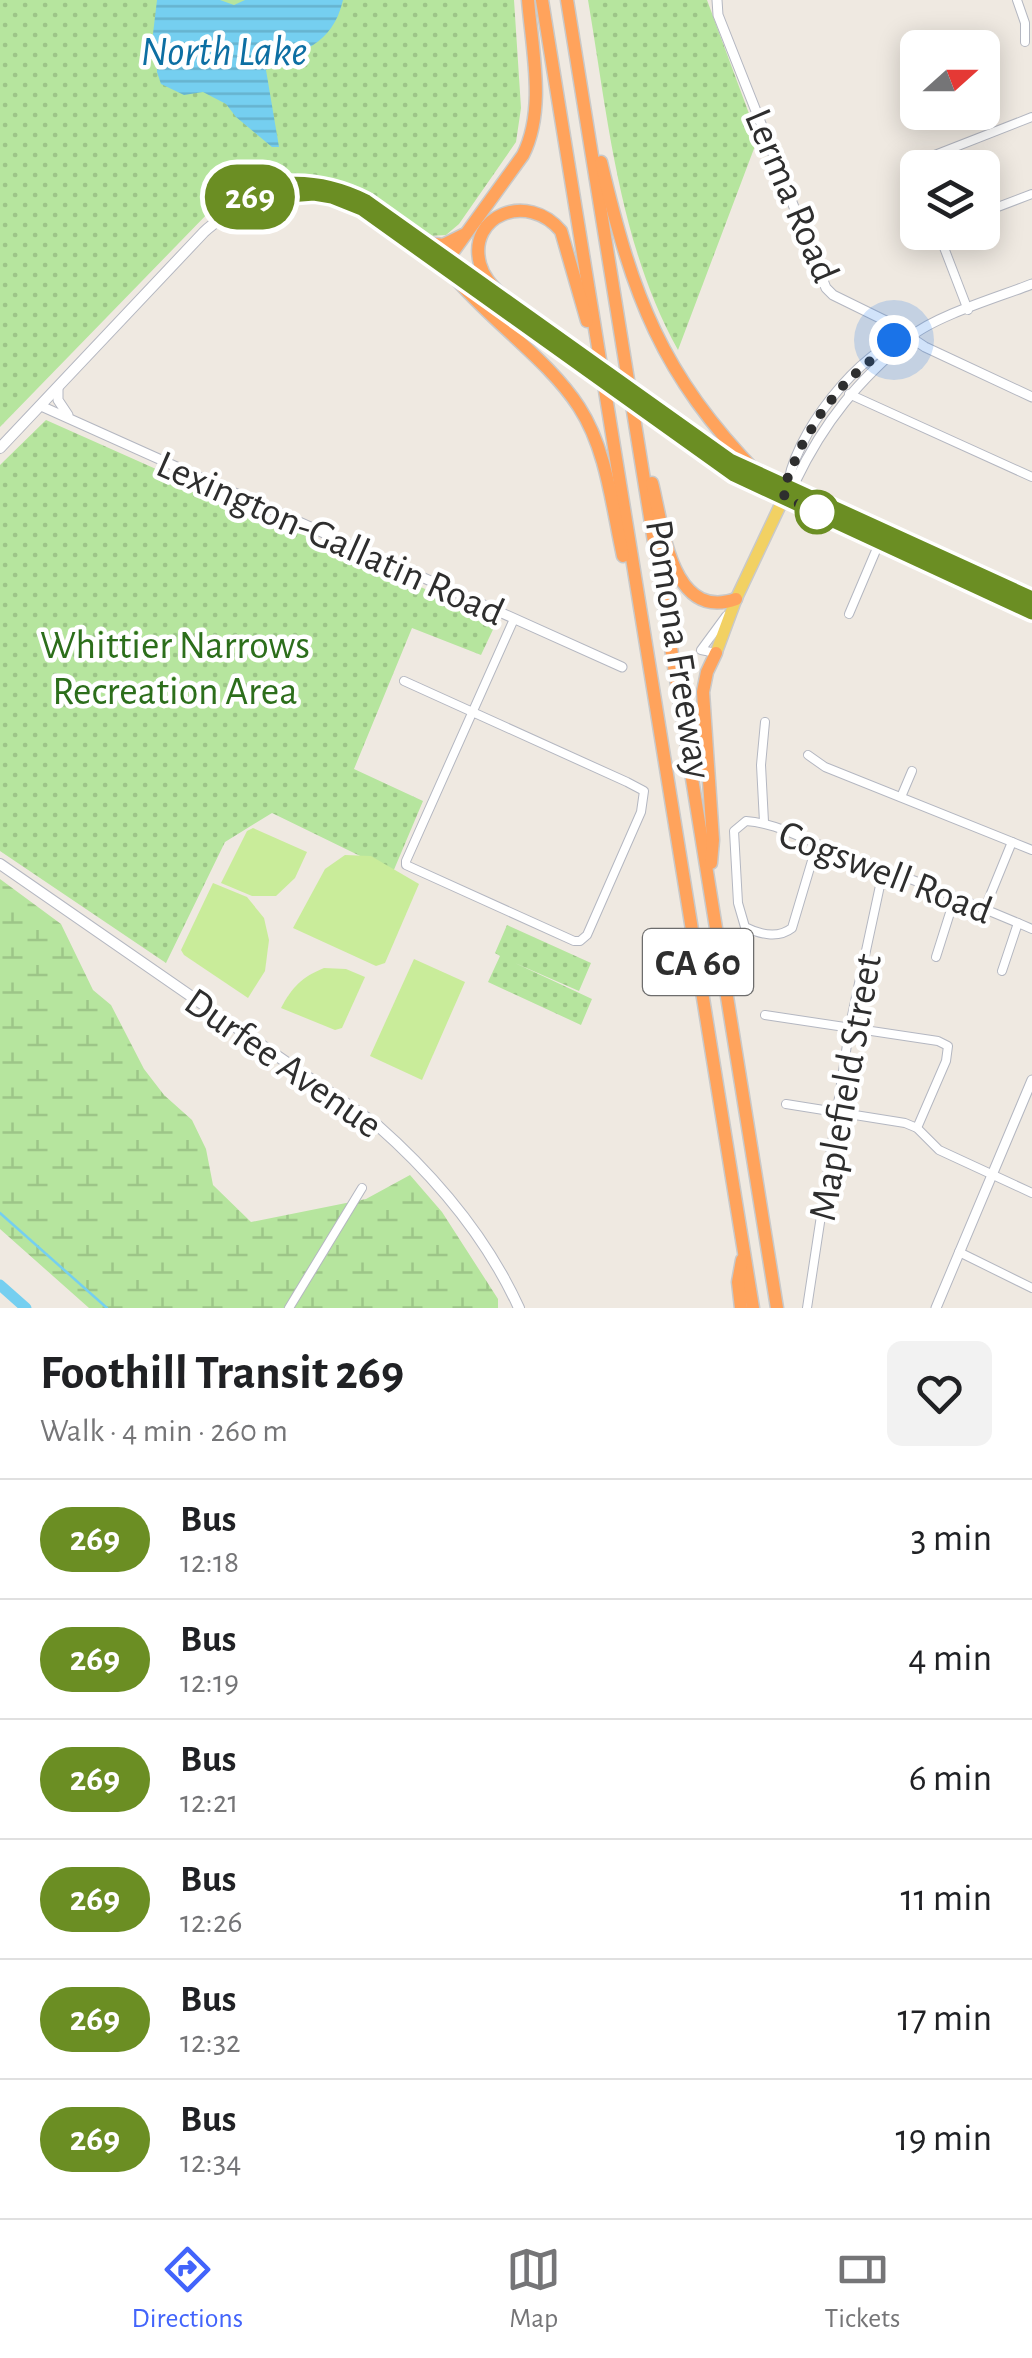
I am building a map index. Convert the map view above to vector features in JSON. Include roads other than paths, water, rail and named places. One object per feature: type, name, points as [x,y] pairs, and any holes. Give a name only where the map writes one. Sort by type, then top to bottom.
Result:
[{"type":"highway","points":[[528,0],[536,111],[533,131],[523,155],[465,234],[446,267],[474,301],[560,383],[586,420],[606,480],[650,677]]},
{"type":"highway","name":"Pomona Freeway","points":[[542,0],[754,1308]]},
{"type":"highway","name":"Pomona Freeway","points":[[567,0],[765,1236],[780,1308]]},
{"type":"highway","points":[[574,44],[619,239],[639,302],[688,393],[758,476]]},
{"type":"highway","points":[[508,302],[486,278],[481,267],[480,242],[496,219],[507,212],[533,210],[552,220],[567,243],[606,393]]},
{"type":"highway","points":[[420,242],[444,244],[465,234]]},
{"type":"highway","points":[[632,404],[672,563],[682,584],[710,603],[736,599]]},
{"type":"highway","points":[[709,880],[713,840],[703,692],[716,652]]},
{"type":"highway","points":[[741,1308],[738,1282],[744,1248]]},
{"type":"main road","points":[[250,198],[255,190],[275,184],[330,188],[366,202],[420,242],[446,267],[508,302],[579,360]]},
{"type":"main road","points":[[0,448],[222,215],[250,198],[296,192],[332,196],[362,208],[730,461],[880,541],[1032,600]]},
{"type":"main road","points":[[655,413],[734,474],[786,493],[970,578],[1032,612]]},
{"type":"main road","points":[[716,652],[736,599],[786,493]]},
{"type":"main road","name":"Durfee Avenue","points":[[0,864],[377,1124],[428,1172],[456,1206],[485,1246],[519,1308]]},
{"type":"street","name":"Lerma Road","points":[[717,0],[718,15],[820,279],[833,296],[1032,397]]},
{"type":"street","points":[[1017,0],[1025,23],[1025,42]]},
{"type":"street","points":[[948,150],[1032,117]]},
{"type":"street","points":[[1000,206],[1032,194]]},
{"type":"street","points":[[945,250],[968,310]]},
{"type":"street","points":[[786,493],[788,476],[849,394],[910,338],[1032,284]]},
{"type":"street","points":[[799,463],[820,414],[847,381],[894,340],[910,338]]},
{"type":"street","points":[[58,388],[61,408],[73,421]]},
{"type":"street","points":[[849,394],[1032,476]]},
{"type":"street","name":"Lexington-Gallatin Road","points":[[40,406],[622,667]]},
{"type":"street","points":[[849,614],[880,541]]},
{"type":"street","points":[[404,681],[472,712],[641,788],[645,795],[642,812],[580,941],[574,942],[406,866],[472,712],[514,619]]},
{"type":"street","points":[[764,822],[760,766],[765,722]]},
{"type":"street","points":[[808,755],[825,767],[1032,850]]},
{"type":"street","points":[[901,797],[912,771]]},
{"type":"street","name":"Cogswell Road","points":[[818,844],[792,928],[772,934],[749,930],[742,924],[734,831],[738,824],[764,822],[1032,929]]},
{"type":"street","points":[[985,908],[1012,842]]},
{"type":"street","name":"Maplefield Street","points":[[807,1308],[850,1025],[884,867]]},
{"type":"street","points":[[936,957],[955,897]]},
{"type":"street","points":[[1002,971],[1018,923]]},
{"type":"street","points":[[765,1015],[850,1025],[948,1046],[946,1061],[917,1128]]},
{"type":"street","points":[[936,1308],[1032,1080]]},
{"type":"street","points":[[786,1104],[893,1120],[917,1128],[939,1150],[1032,1193]]},
{"type":"street","points":[[289,1308],[362,1188]]},
{"type":"street","points":[[959,1252],[1032,1288]]},
{"type":"water","name":"North Lake","points":[[157,0],[220,0],[234,5],[245,0],[343,0],[338,16],[323,37],[266,70],[279,147],[272,147],[226,104],[203,92],[184,95],[161,84],[158,49],[152,42]]},
{"type":"waterway","points":[[0,1213],[107,1308]]},
{"type":"waterway","points":[[0,1285],[26,1308]]},
{"type":"park label","name":"Whittier Narrows Recreation Area","points":[[175,667]]}]
